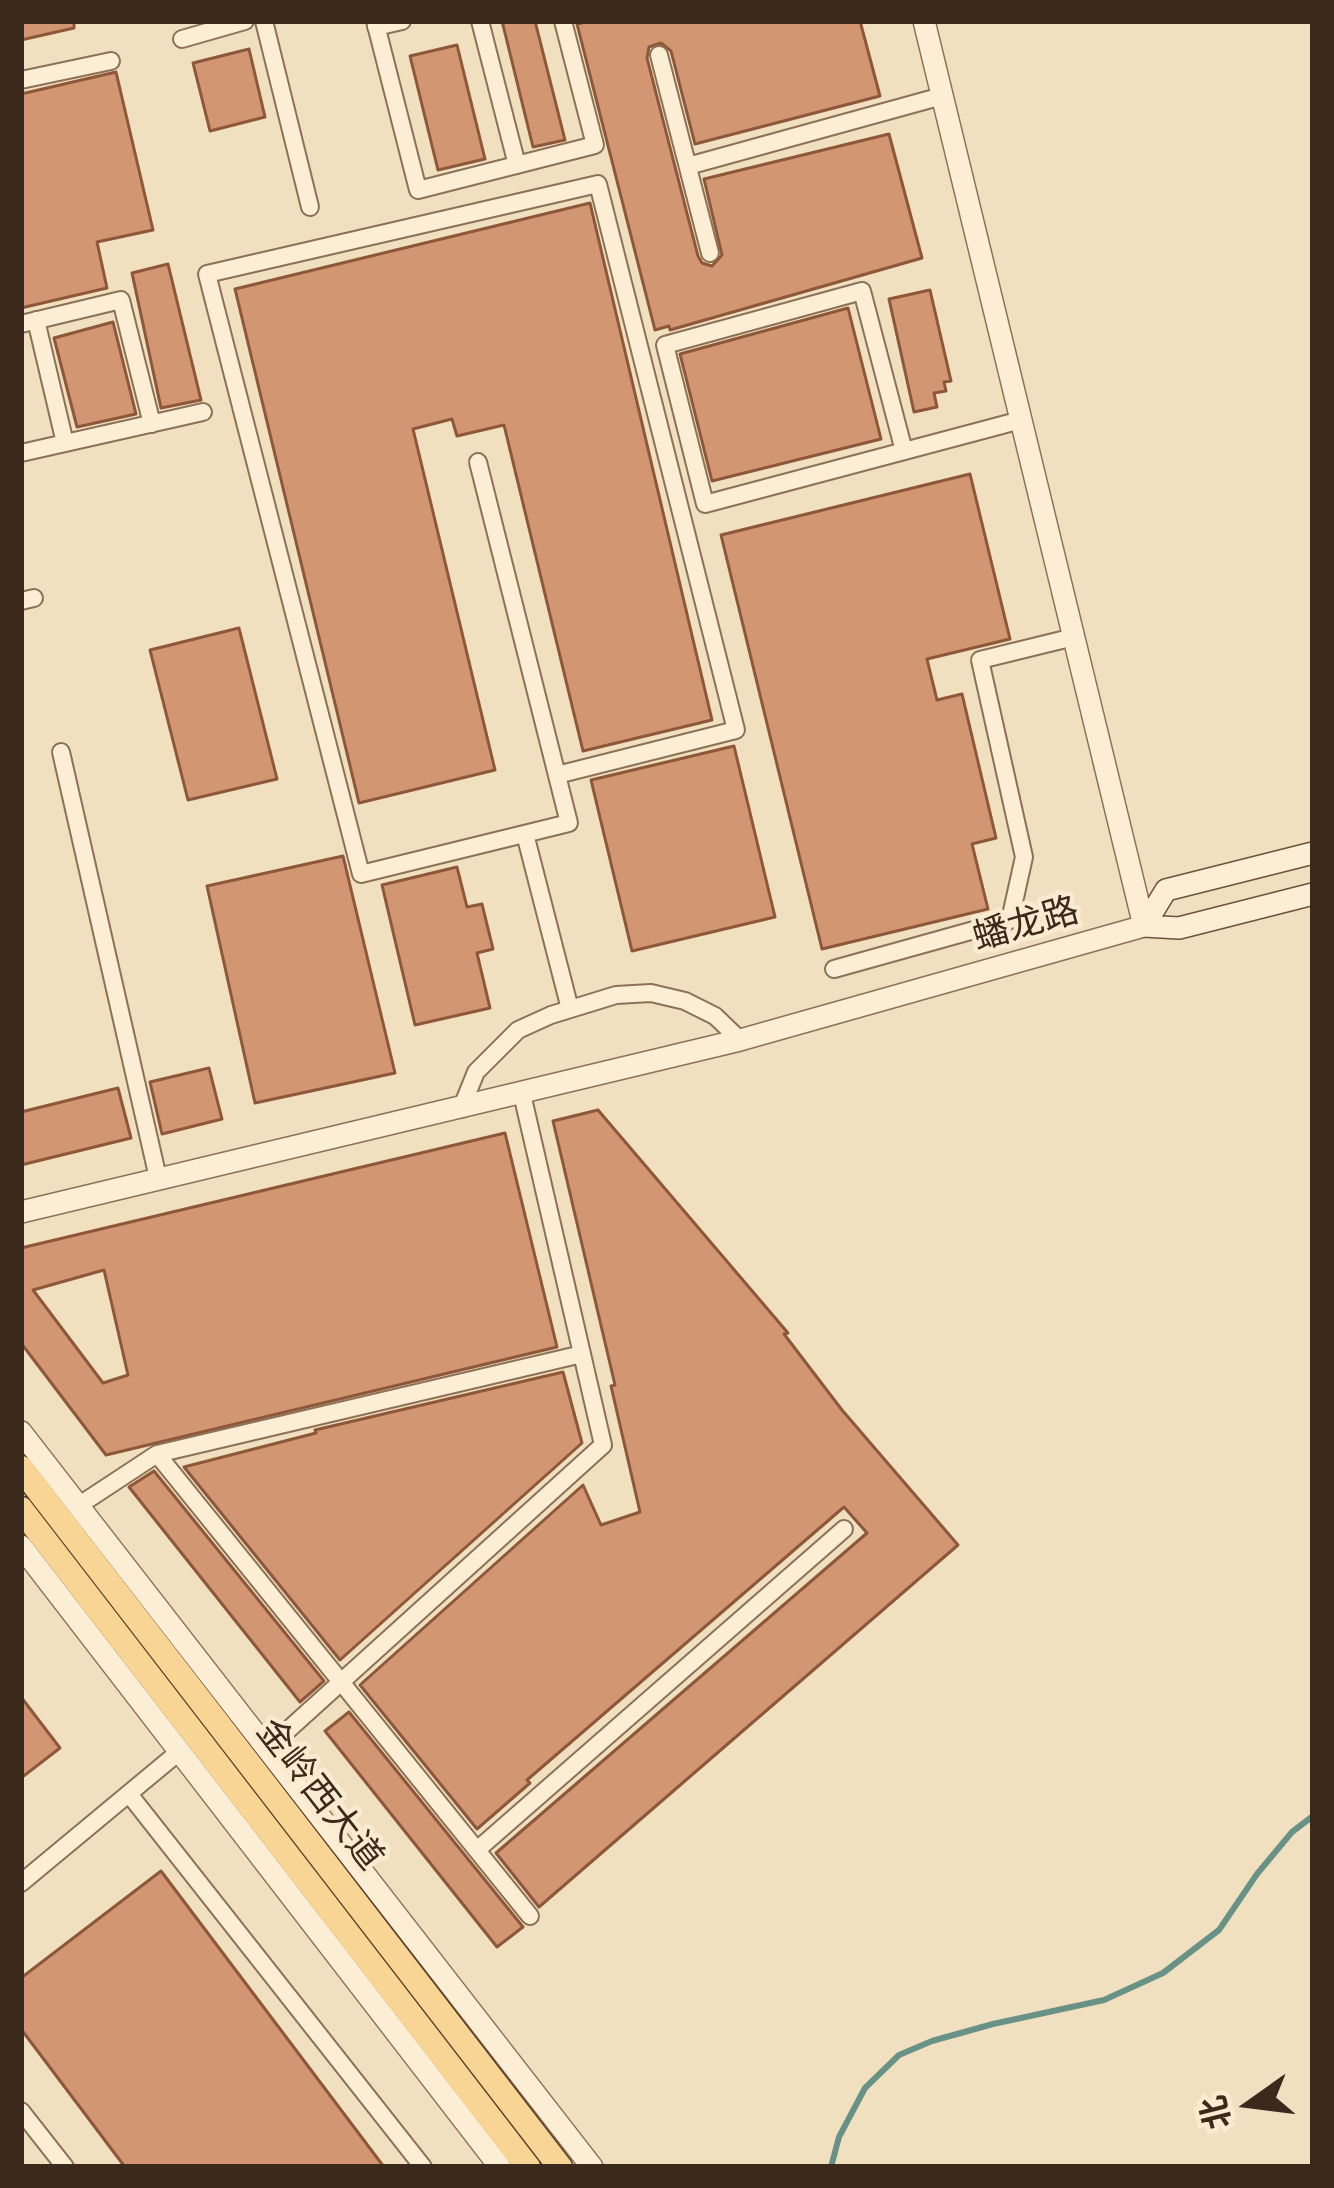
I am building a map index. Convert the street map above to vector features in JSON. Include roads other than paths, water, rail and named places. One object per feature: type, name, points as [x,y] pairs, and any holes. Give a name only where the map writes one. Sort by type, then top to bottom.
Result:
[{"type":"main road","name":"金岭西大道","points":[[21,1468],[560,2167]]},
{"type":"main road","name":"金岭西大道","points":[[21,1509],[528,2167]]},
{"type":"street","points":[[264,21],[310,207]]},
{"type":"street","points":[[402,21],[376,24],[418,190],[595,146],[563,21]]},
{"type":"street","points":[[480,21],[517,165]]},
{"type":"street","points":[[924,21],[1144,926]]},
{"type":"street","points":[[182,39],[238,22]]},
{"type":"street","points":[[659,55],[710,254]]},
{"type":"street","points":[[21,80],[112,61]]},
{"type":"street","points":[[688,166],[942,96]]},
{"type":"street","points":[[478,462],[569,823],[361,874],[207,274],[598,184],[736,730],[557,775]]},
{"type":"street","points":[[904,451],[862,291],[665,345],[705,504],[1021,420]]},
{"type":"street","points":[[65,443],[28,322],[121,300],[152,424]]},
{"type":"street","points":[[21,453],[203,412]]},
{"type":"street","points":[[834,969],[1010,920],[1024,857],[980,660],[1074,637]]},
{"type":"street","points":[[61,752],[158,1178]]},
{"type":"street","points":[[525,834],[570,1010]]},
{"type":"street","points":[[1144,926],[1166,890],[1313,853]]},
{"type":"street","name":"蟠龙路","points":[[21,1212],[740,1040],[1144,926],[1179,928],[1313,894]]},
{"type":"street","points":[[461,1109],[476,1072],[502,1041],[534,1022],[616,995],[668,995],[700,1007],[740,1040]]},
{"type":"street","points":[[267,1749],[603,1445],[522,1094]]},
{"type":"street","points":[[78,1506],[157,1454],[582,1354]]},
{"type":"street","points":[[21,1432],[592,2167]]},
{"type":"street","points":[[157,1454],[530,1916]]},
{"type":"street","points":[[477,1850],[844,1529]]},
{"type":"street","points":[[21,1546],[500,2167]]},
{"type":"street","points":[[21,1883],[180,1751]]},
{"type":"street","points":[[129,1793],[423,2167]]},
{"type":"street","points":[[21,2111],[65,2167]]},
{"type":"waterway","points":[[831,2167],[839,2137],[865,2088],[899,2055],[993,2024],[1104,2000],[1163,1973],[1219,1930],[1257,1874],[1292,1832],[1313,1816]]}]
